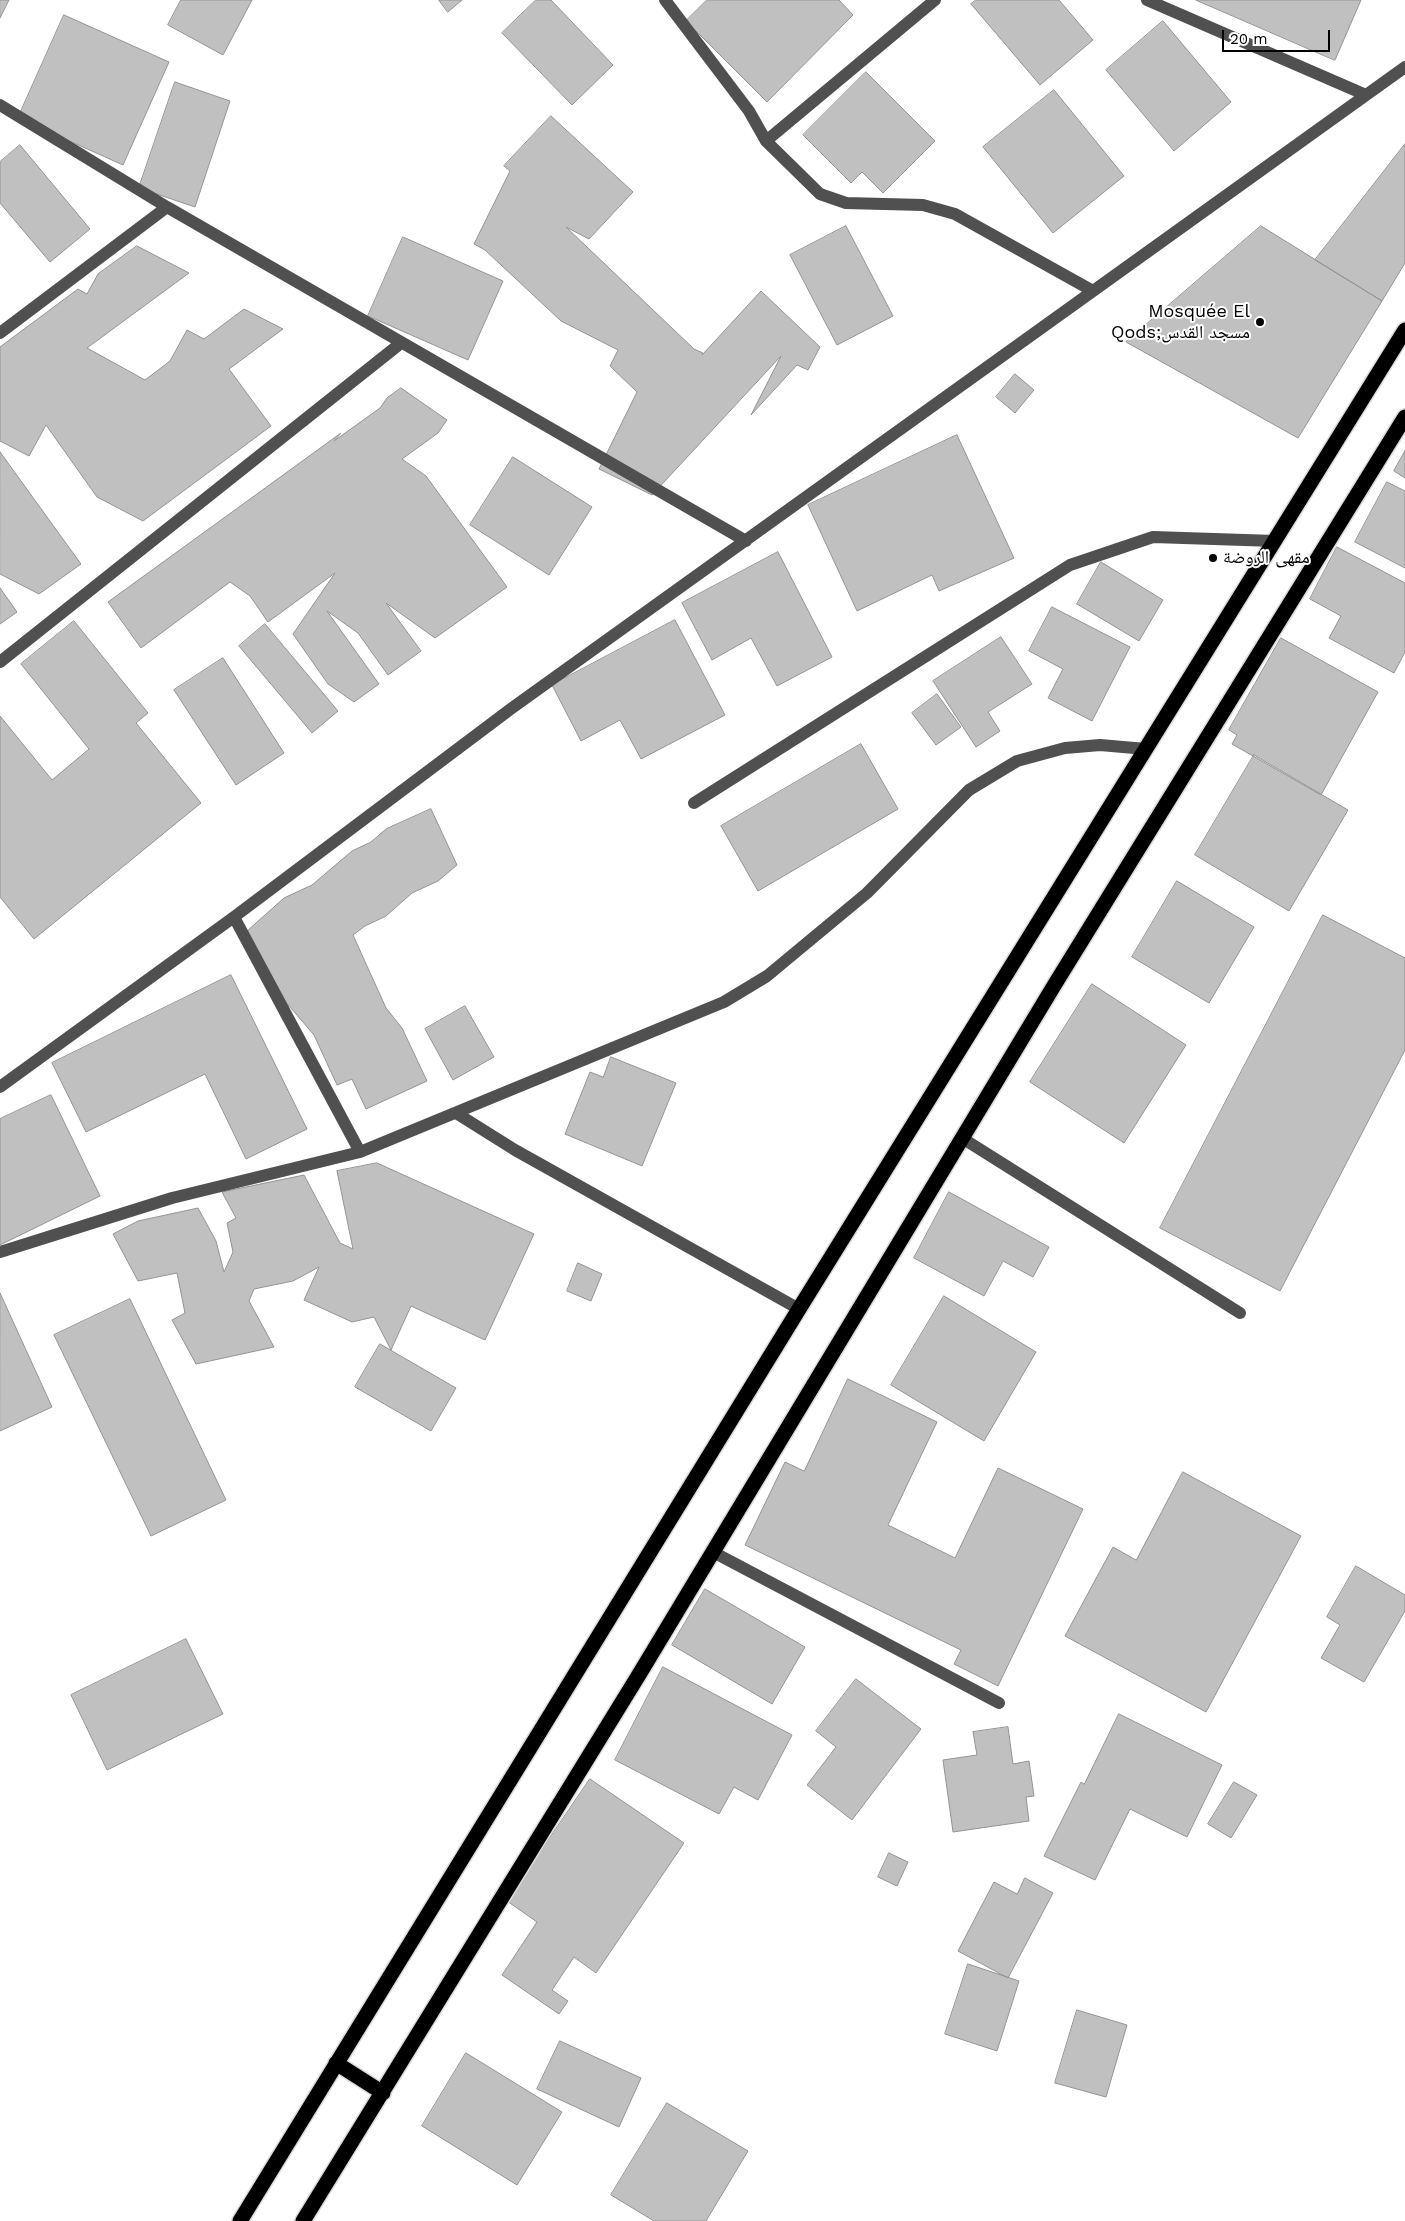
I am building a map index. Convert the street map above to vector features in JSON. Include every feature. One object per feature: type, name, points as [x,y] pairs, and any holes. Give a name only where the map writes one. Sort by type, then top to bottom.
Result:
[{"type":"highway","points":[[240,2221],[799,1309],[1405,330]]},
{"type":"highway","points":[[303,2221],[384,2093],[713,1552],[1055,984],[1405,417]]},
{"type":"highway","points":[[336,2063],[384,2093]]},
{"type":"street","points":[[664,0],[749,111],[766,142],[820,194],[846,203],[923,205],[955,214],[1093,291]]},
{"type":"street","points":[[766,142],[935,0]]},
{"type":"street","points":[[1147,0],[1366,95]]},
{"type":"street","points":[[0,1087],[234,917],[512,708],[1405,67]]},
{"type":"street","points":[[0,105],[167,207],[746,541]]},
{"type":"street","points":[[0,333],[167,207]]},
{"type":"street","points":[[0,662],[401,343]]},
{"type":"street","points":[[694,802],[1070,565],[1153,537],[1275,541]]},
{"type":"street","points":[[0,1252],[172,1198],[360,1152],[724,1002],[767,976],[867,893],[969,790],[1016,761],[1065,748],[1100,745],[1146,749]]},
{"type":"street","points":[[234,917],[360,1152]]},
{"type":"street","points":[[456,1113],[515,1150],[799,1309]]},
{"type":"street","points":[[962,1138],[1240,1313]]},
{"type":"street","points":[[713,1552],[999,1703]]},
{"type":"building","points":[[0,0],[9,0],[0,18]]},
{"type":"building","points":[[181,0],[252,0],[223,55],[168,25]]},
{"type":"building","points":[[439,0],[462,0],[448,12]]},
{"type":"building","points":[[536,0],[551,0],[613,65],[572,105],[502,33]]},
{"type":"building","points":[[707,0],[839,0],[853,15],[767,102],[686,21]]},
{"type":"building","points":[[976,0],[1059,0],[1093,40],[1040,85],[971,4]]},
{"type":"building","points":[[1196,0],[1361,0],[1335,60]]},
{"type":"building","points":[[64,15],[169,62],[123,165],[18,118]]},
{"type":"building","points":[[1163,21],[1231,102],[1174,151],[1106,70]]},
{"type":"building","points":[[866,72],[935,141],[883,193],[862,172],[851,183],[803,135]]},
{"type":"building","points":[[175,82],[230,101],[195,207],[139,188]]},
{"type":"building","points":[[1054,90],[1124,176],[1053,233],[983,147]]},
{"type":"building","points":[[551,116],[633,192],[589,239],[566,227],[694,349],[703,353],[702,355],[761,291],[820,347],[808,370],[797,365],[751,415],[781,356],[652,495],[599,469],[637,392],[610,366],[618,350],[561,321],[485,250],[474,244],[510,171],[504,166]]},
{"type":"building","points":[[1405,144],[1405,263],[1382,301],[1315,260]]},
{"type":"building","points":[[20,145],[90,229],[50,262],[0,203],[0,162]]},
{"type":"building","points":[[846,226],[893,316],[837,345],[790,255]]},
{"type":"building","name":"Mosquée El Qods;مسجد القدس","points":[[1261,226],[1382,301],[1298,438],[1126,342]]},
{"type":"building","points":[[403,237],[503,281],[468,360],[368,316]]},
{"type":"building","points":[[137,246],[189,273],[87,348],[145,380],[170,361],[187,330],[204,339],[244,309],[283,329],[229,369],[271,426],[143,521],[97,497],[46,425],[29,456],[0,441],[0,347],[78,289],[87,294],[98,274]]},
{"type":"building","points":[[1015,374],[1034,390],[1015,413],[996,397]]},
{"type":"building","points":[[401,388],[447,420],[438,433],[402,459],[426,476],[507,587],[435,638],[386,603],[421,651],[388,675],[358,633],[327,611],[379,684],[354,702],[328,684],[293,634],[335,573],[268,622],[250,596],[230,582],[141,648],[108,602],[341,433],[334,441],[380,408],[387,398]]},
{"type":"building","points":[[957,435],[1014,558],[939,591],[932,575],[857,611],[808,505]]},
{"type":"building","points":[[1405,451],[1405,478],[1394,471]]},
{"type":"building","points":[[0,452],[81,564],[39,594],[0,574]]},
{"type":"building","points":[[513,457],[592,507],[549,575],[470,525]]},
{"type":"building","points":[[1387,482],[1405,491],[1405,568],[1355,542]]},
{"type":"building","points":[[1337,547],[1405,583],[1405,652],[1394,673],[1329,638],[1341,616],[1310,599]]},
{"type":"building","points":[[778,552],[832,657],[777,686],[751,638],[712,660],[682,603]]},
{"type":"building","points":[[1101,562],[1163,600],[1139,641],[1077,604]]},
{"type":"building","points":[[0,588],[17,612],[0,624]]},
{"type":"building","points":[[1052,607],[1130,647],[1092,721],[1048,698],[1063,669],[1029,651]]},
{"type":"building","points":[[675,620],[725,715],[641,759],[620,720],[581,741],[552,685]]},
{"type":"building","points":[[74,621],[148,713],[136,723],[201,803],[34,939],[0,897],[0,716],[52,780],[89,749],[21,664]]},
{"type":"building","points":[[265,624],[338,711],[312,733],[239,646]]},
{"type":"building","points":[[1001,637],[1032,684],[988,712],[1000,731],[976,747],[933,681]]},
{"type":"building","points":[[1281,638],[1378,692],[1321,795],[1232,744],[1237,735],[1229,730]]},
{"type":"building","points":[[223,658],[284,753],[236,785],[174,690]]},
{"type":"building","points":[[937,694],[961,727],[936,745],[912,713]]},
{"type":"building","points":[[861,744],[898,809],[758,891],[721,826]]},
{"type":"building","points":[[1254,755],[1348,810],[1289,911],[1195,855]]},
{"type":"building","points":[[431,809],[457,865],[438,881],[412,893],[386,916],[365,926],[353,935],[386,1008],[402,1028],[427,1081],[366,1109],[352,1079],[337,1085],[314,1035],[272,986],[247,931],[284,898],[312,885],[352,851],[371,842],[386,829]]},
{"type":"building","points":[[1177,881],[1254,927],[1209,1003],[1132,957]]},
{"type":"building","points":[[1323,915],[1405,958],[1405,1050],[1280,1291],[1160,1228]]},
{"type":"building","points":[[231,975],[307,1129],[246,1159],[205,1074],[86,1132],[52,1063]]},
{"type":"building","points":[[1092,984],[1186,1045],[1124,1143],[1030,1082]]},
{"type":"building","points":[[465,1006],[494,1057],[453,1080],[425,1029]]},
{"type":"building","points":[[611,1057],[676,1083],[642,1166],[565,1134],[590,1072],[603,1077]]},
{"type":"building","points":[[51,1095],[100,1196],[0,1245],[0,1119]]},
{"type":"building","points":[[377,1163],[534,1234],[485,1340],[411,1306],[391,1350],[374,1317],[352,1322],[304,1300],[319,1267],[293,1281],[254,1289],[249,1301],[274,1347],[196,1364],[172,1320],[185,1313],[177,1273],[138,1281],[113,1234],[138,1221],[198,1208],[216,1241],[224,1272],[233,1252],[227,1223],[236,1218],[222,1192],[304,1175],[340,1243],[353,1249],[337,1171]]},
{"type":"building","points":[[949,1192],[1049,1247],[1033,1277],[1003,1261],[984,1296],[914,1258]]},
{"type":"building","points":[[578,1263],[602,1274],[591,1301],[567,1291]]},
{"type":"building","points":[[0,1293],[52,1407],[0,1431]]},
{"type":"building","points":[[944,1296],[1036,1352],[984,1441],[891,1385]]},
{"type":"building","points":[[130,1299],[226,1500],[151,1536],[54,1335]]},
{"type":"building","points":[[380,1344],[456,1388],[431,1431],[355,1387]]},
{"type":"building","points":[[848,1379],[937,1422],[888,1525],[955,1558],[998,1468],[1083,1509],[998,1686],[954,1664],[961,1650],[745,1545],[785,1462],[804,1471]]},
{"type":"building","points":[[1183,1472],[1301,1536],[1206,1712],[1065,1636],[1113,1547],[1136,1560]]},
{"type":"building","points":[[1356,1566],[1405,1595],[1405,1611],[1364,1682],[1321,1658],[1340,1625],[1327,1617]]},
{"type":"building","points":[[705,1589],[805,1647],[772,1704],[672,1645]]},
{"type":"building","points":[[186,1639],[223,1714],[107,1770],[71,1695]]},
{"type":"building","points":[[663,1667],[792,1735],[758,1800],[734,1787],[719,1814],[615,1760]]},
{"type":"building","points":[[856,1679],[921,1729],[852,1820],[807,1785],[836,1747],[816,1731]]},
{"type":"building","points":[[1119,1714],[1222,1765],[1187,1837],[1130,1809],[1095,1880],[1044,1856],[1081,1782],[1084,1784]]},
{"type":"building","points":[[1008,1727],[1013,1764],[1029,1761],[1034,1796],[1026,1797],[1029,1821],[953,1832],[943,1760],[977,1755],[973,1732]]},
{"type":"building","points":[[590,1779],[684,1843],[596,1973],[574,1957],[552,1990],[568,2001],[559,2014],[502,1975],[537,1922],[507,1901]]},
{"type":"building","points":[[1234,1782],[1257,1795],[1231,1838],[1208,1824]]},
{"type":"building","points":[[889,1853],[908,1862],[897,1886],[878,1877]]},
{"type":"building","points":[[1025,1878],[1053,1893],[1008,1978],[958,1951],[994,1882],[1017,1894]]},
{"type":"building","points":[[968,1964],[1019,1981],[997,2051],[945,2034]]},
{"type":"building","points":[[1077,2010],[1127,2025],[1106,2097],[1055,2083]]},
{"type":"building","points":[[560,2041],[641,2078],[619,2127],[537,2089]]},
{"type":"building","points":[[466,2053],[562,2112],[517,2185],[422,2126]]},
{"type":"building","points":[[667,2103],[748,2151],[706,2221],[654,2221],[611,2195]]},
{"type":"place","name":"Mosquée El Qods;مسجد القدس","points":[[1260,322]]},
{"type":"place","name":"مقهى الروضة","points":[[1213,558]]}]
